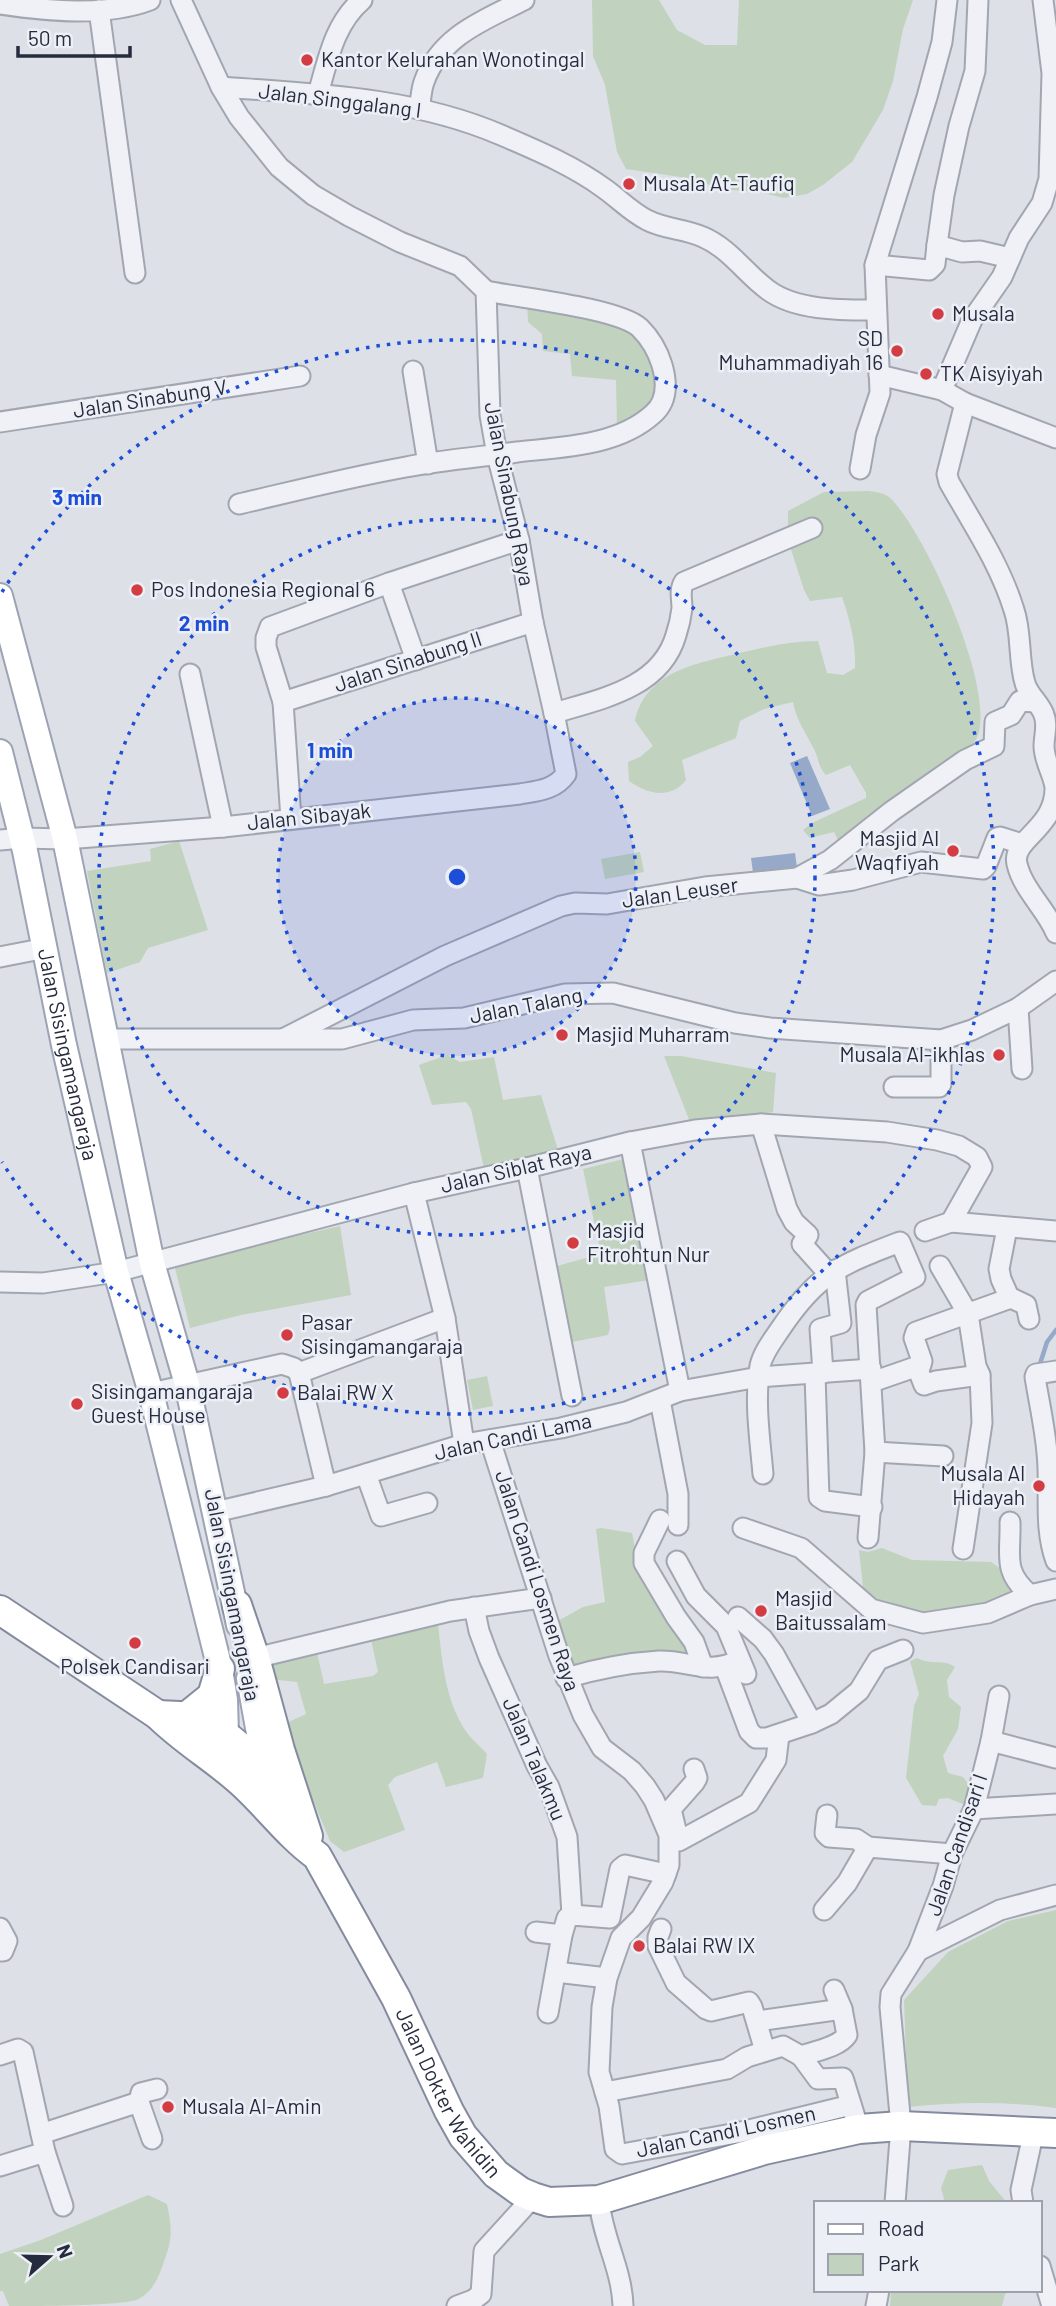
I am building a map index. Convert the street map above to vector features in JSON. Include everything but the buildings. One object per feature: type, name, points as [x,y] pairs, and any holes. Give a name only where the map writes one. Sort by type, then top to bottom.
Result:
[{"type":"highway","points":[[237,1605],[312,1846]]},
{"type":"highway","name":"Jalan Dokter Wahidin","points":[[0,1610],[158,1715],[174,1731],[216,1763],[251,1775],[300,1844],[312,1846],[396,1998],[463,2136],[496,2174],[521,2192],[549,2202],[599,2200],[764,2150],[855,2117],[901,2126],[1045,2131]]},
{"type":"highway","points":[[186,1717],[212,1696],[220,1669]]},
{"type":"highway","points":[[158,1715],[186,1717],[226,1734],[251,1775]]},
{"type":"highway","points":[[216,1763],[226,1734]]},
{"type":"main road","name":"Jalan Sisingamangaraja","points":[[0,596],[8,652],[65,839],[152,1262],[187,1384],[237,1605],[259,1731],[251,1775]]},
{"type":"main road","name":"Jalan Sisingamangaraja","points":[[0,752],[11,839],[46,948],[64,1045],[116,1272],[151,1393],[220,1669],[225,1700],[226,1734]]},
{"type":"main road","points":[[195,1567],[213,1566],[226,1558]]},
{"type":"street","points":[[0,4],[25,8],[72,5],[99,10],[150,0]]},
{"type":"street","points":[[181,0],[221,87],[239,117],[279,167],[313,195],[400,242],[460,266],[486,292],[613,314],[626,320],[639,328],[651,342],[665,377],[666,392],[661,405],[653,414],[610,437],[574,445],[428,464],[239,504]]},
{"type":"street","points":[[318,94],[344,19],[362,0]]},
{"type":"street","points":[[419,109],[423,83],[440,52],[450,41],[524,0]]},
{"type":"street","points":[[860,469],[866,435],[880,393],[875,265],[942,42],[947,0]]},
{"type":"street","points":[[875,265],[929,270],[935,264],[944,195],[959,126],[975,71],[978,0]]},
{"type":"street","points":[[942,390],[972,320],[998,285],[1019,238],[1049,202],[1054,136],[1052,73],[1043,0]]},
{"type":"street","points":[[99,10],[135,273]]},
{"type":"street","name":"Jalan Singgalang I","points":[[221,87],[375,101],[419,109],[499,134],[605,189],[650,222],[703,237],[738,261],[768,290],[780,297],[831,310],[876,310]]},
{"type":"street","points":[[937,246],[1010,258]]},
{"type":"street","name":"Jalan Sinabung Raya","points":[[486,292],[490,415],[519,540],[533,622],[566,774],[561,782],[551,788]]},
{"type":"street","points":[[413,371],[428,464]]},
{"type":"street","points":[[879,375],[942,390],[965,403],[1056,438]]},
{"type":"street","name":"Jalan Sinabung V","points":[[0,422],[300,376]]},
{"type":"street","points":[[965,403],[947,474],[997,570],[1015,611],[1026,687],[1044,705],[1044,747],[1055,796],[1045,822],[1021,844],[1016,857],[1030,892],[1053,923],[1056,933]]},
{"type":"street","points":[[554,713],[615,694],[659,667],[673,645],[678,630],[682,609],[681,588],[684,582],[812,528]]},
{"type":"street","points":[[290,819],[283,702],[267,647],[268,632],[276,624],[519,540]]},
{"type":"street","points":[[389,583],[416,660]]},
{"type":"street","name":"Jalan Sinabung II","points":[[283,702],[533,622]]},
{"type":"street","points":[[190,674],[223,827]]},
{"type":"street","name":"Jalan Leuser","points":[[281,1040],[419,968],[561,906],[575,903],[607,904],[705,887],[797,878],[830,860],[892,811],[965,761],[994,746],[995,722],[1011,715],[1020,701],[1044,705]]},
{"type":"street","name":"Jalan Sibayak","points":[[65,839],[223,827],[520,794],[551,788]]},
{"type":"street","points":[[797,878],[819,885],[853,880],[921,862],[983,869],[997,838],[1021,844]]},
{"type":"street","points":[[11,839],[65,839]]},
{"type":"street","points":[[0,957],[46,948]]},
{"type":"street","name":"Jalan Talang","points":[[106,1039],[342,1039],[413,1020],[464,1018],[555,996],[605,992],[735,1023],[769,1028],[942,1041],[1018,1008],[1056,981]]},
{"type":"street","points":[[1018,1008],[1022,1069]]},
{"type":"street","points":[[894,1087],[939,1087],[942,1084],[942,1041]]},
{"type":"street","points":[[761,1124],[788,1209],[794,1222],[808,1235],[802,1244],[832,1272],[841,1323],[820,1329],[819,1497],[825,1501],[872,1507]]},
{"type":"street","name":"Jalan Siblat Raya","points":[[152,1262],[414,1193],[630,1142],[695,1130],[761,1124],[887,1132],[959,1146],[981,1162],[980,1174],[951,1222]]},
{"type":"street","points":[[630,1142],[680,1391]]},
{"type":"street","points":[[527,1168],[572,1396]]},
{"type":"street","points":[[414,1193],[445,1318],[464,1444]]},
{"type":"street","points":[[925,1231],[951,1222],[1056,1231]]},
{"type":"street","points":[[1007,1228],[999,1269],[1001,1279],[1009,1297],[1026,1305],[1029,1319]]},
{"type":"street","points":[[763,1474],[759,1425],[759,1377],[762,1361],[781,1329],[811,1289],[847,1262],[900,1242],[915,1275],[913,1279],[867,1303],[875,1452],[868,1538]]},
{"type":"street","points":[[0,1282],[43,1283],[116,1272],[152,1262]]},
{"type":"street","points":[[940,1266],[968,1314],[976,1366],[980,1375],[982,1423],[962,1549]]},
{"type":"street","points":[[980,1375],[925,1385],[917,1367],[922,1361],[914,1338],[916,1332],[1009,1297]]},
{"type":"street","points":[[299,1373],[445,1318]]},
{"type":"street","points":[[151,1393],[282,1364],[294,1368],[299,1373],[326,1486]]},
{"type":"street","name":"Jalan Candi Lama","points":[[215,1512],[326,1486],[464,1444],[561,1428],[637,1409],[680,1391],[759,1377],[819,1373],[872,1375],[917,1367]]},
{"type":"street","points":[[1045,1372],[1047,1524],[1056,1561]]},
{"type":"street","points":[[660,1400],[678,1494],[669,1523],[644,1553],[644,1563],[694,1642],[703,1667]]},
{"type":"street","name":"Jalan Candi Losmen Raya","points":[[490,1440],[566,1678],[593,1735],[602,1748],[632,1771],[654,1800],[669,1835],[671,1851],[660,1888],[641,1918],[621,1938],[607,1978],[602,2007],[599,2059],[601,2082],[605,2092]]},
{"type":"street","points":[[875,1452],[943,1456]]},
{"type":"street","points":[[366,1474],[379,1514],[386,1516],[427,1503]]},
{"type":"street","points":[[1010,1522],[1010,1572],[1017,1584],[1030,1595]]},
{"type":"street","points":[[743,1528],[801,1548],[871,1609],[923,1623],[988,1612],[1030,1595],[1056,1589]]},
{"type":"street","points":[[677,1561],[696,1596],[726,1626],[749,1731],[761,1740],[812,1723],[836,1710],[859,1690],[878,1660],[903,1650]]},
{"type":"street","points":[[255,1658],[450,1611],[541,1598]]},
{"type":"street","name":"Jalan Talakmu","points":[[474,1607],[489,1658],[537,1766],[550,1787],[567,1837],[572,1916]]},
{"type":"street","points":[[738,1617],[764,1639],[812,1723]]},
{"type":"street","points":[[566,1678],[599,1668],[662,1661],[703,1667],[737,1667]]},
{"type":"street","name":"Jalan Candisari I","points":[[895,2201],[901,2126],[889,2000],[918,1951],[952,1854],[974,1809],[999,1696]]},
{"type":"street","points":[[679,1841],[749,1803],[776,1760],[779,1735]]},
{"type":"street","points":[[991,1741],[1056,1758]]},
{"type":"street","points":[[641,1918],[666,1895],[673,1877],[679,1841],[671,1809],[697,1778],[694,1769]]},
{"type":"street","points":[[974,1809],[1056,1804]]},
{"type":"street","points":[[827,1815],[825,1833],[829,1837],[856,1839],[868,1847],[952,1854]]},
{"type":"street","points":[[824,1910],[847,1883],[868,1847]]},
{"type":"street","points":[[548,2013],[567,1918],[610,1918],[620,1869],[625,1866],[666,1874]]},
{"type":"street","points":[[918,1951],[1000,1910],[1056,1895]]},
{"type":"street","points":[[0,1927],[7,1941],[1,1951]]},
{"type":"street","points":[[661,1929],[659,1946],[680,1989],[709,2011],[748,2002],[757,2021],[765,2050]]},
{"type":"street","points":[[536,1931],[562,1935]]},
{"type":"street","points":[[556,1972],[607,1978]]},
{"type":"street","points":[[605,2092],[727,2069],[747,2057],[783,2046],[802,2056],[846,2038],[842,2009],[834,1990]]},
{"type":"street","points":[[757,2021],[842,2009]]},
{"type":"street","points":[[0,2055],[18,2049],[23,2052],[43,2143],[63,2206]]},
{"type":"street","name":"Jalan Candi Losmen","points":[[605,2092],[615,2149],[622,2154],[737,2133],[855,2117],[843,2078],[818,2079],[802,2056]]},
{"type":"street","points":[[152,2139],[139,2102],[141,2093],[157,2089]]},
{"type":"street","points":[[0,2166],[43,2143],[139,2102]]},
{"type":"street","points":[[1023,2201],[1021,2190],[1045,2131]]},
{"type":"street","points":[[457,2306],[481,2294],[484,2251],[533,2197]]},
{"type":"street","points":[[599,2200],[601,2221],[620,2280],[623,2306]]},
{"type":"street","points":[[1046,2275],[1052,2306]]},
{"type":"green space","points":[[592,0],[659,0],[677,30],[705,45],[737,45],[739,0],[913,0],[883,110],[852,162],[807,194],[784,198],[759,192],[720,189],[694,179],[626,169],[617,152],[605,85],[593,56]]},
{"type":"green space","points":[[527,303],[558,308],[635,333],[660,378],[653,406],[617,428],[616,380],[572,376],[570,354],[543,351],[542,334],[528,322]]},
{"type":"green space","points":[[869,491],[889,497],[904,515],[939,577],[955,615],[978,690],[980,720],[975,741],[969,749],[900,792],[840,844],[834,832],[810,838],[803,830],[812,823],[866,798],[866,793],[850,765],[826,775],[823,772],[793,702],[764,709],[740,721],[736,738],[682,760],[686,780],[673,790],[666,793],[651,792],[629,781],[628,762],[640,757],[653,746],[635,721],[640,705],[660,682],[686,667],[775,645],[818,641],[827,673],[843,675],[855,668],[852,632],[842,597],[810,601],[804,590],[788,540],[788,511],[824,492]]},
{"type":"green space","points":[[179,841],[208,930],[148,948],[140,962],[107,973],[87,871],[151,861],[150,849]]},
{"type":"green space","points":[[640,852],[644,872],[605,879],[601,859]]},
{"type":"green space","points":[[447,1055],[460,1062],[494,1057],[503,1100],[541,1095],[558,1150],[485,1173],[471,1109],[466,1102],[432,1105],[419,1065]]},
{"type":"green space","points":[[664,1056],[681,1056],[776,1073],[773,1112],[762,1114],[761,1121],[690,1122]]},
{"type":"green space","points":[[632,1157],[650,1280],[604,1287],[610,1328],[608,1335],[567,1343],[553,1267],[601,1254],[583,1169]]},
{"type":"green space","points":[[340,1226],[351,1295],[241,1315],[190,1328],[174,1264]]},
{"type":"green space","points":[[487,1376],[493,1406],[473,1410],[467,1380]]},
{"type":"green space","points":[[596,1529],[632,1533],[638,1564],[687,1637],[691,1662],[577,1669],[568,1664],[556,1622],[583,1607],[605,1602]]},
{"type":"green space","points":[[882,1548],[912,1560],[991,1562],[1007,1573],[1015,1592],[1005,1600],[968,1608],[923,1613],[876,1602],[864,1596],[859,1550],[868,1552]]},
{"type":"green space","points":[[438,1624],[446,1679],[453,1705],[465,1730],[487,1754],[483,1778],[446,1787],[437,1762],[395,1777],[388,1785],[405,1830],[344,1852],[330,1841],[282,1725],[306,1714],[297,1682],[269,1679],[265,1659],[316,1648],[324,1684],[373,1676],[378,1672],[371,1639]]},
{"type":"green space","points":[[917,1658],[955,1667],[947,1680],[949,1697],[961,1707],[958,1729],[943,1756],[948,1773],[963,1777],[972,1789],[968,1806],[948,1798],[939,1799],[936,1806],[922,1805],[906,1778],[914,1706],[919,1694],[910,1661]]},
{"type":"green space","points":[[1056,1910],[1056,2108],[982,2103],[908,2107],[904,2000],[948,1952],[1008,1921]]},
{"type":"green space","points":[[982,2165],[989,2181],[1005,2201],[944,2201],[941,2188],[948,2170]]},
{"type":"green space","points":[[148,2195],[167,2204],[171,2230],[168,2250],[160,2272],[146,2294],[137,2300],[111,2303],[9,2306],[3,2291],[0,2291],[0,2254],[41,2240]]},
{"type":"green space","points":[[891,2292],[1008,2292],[1005,2294],[1002,2306],[890,2306]]},
{"type":"water","points":[[807,756],[830,809],[812,816],[790,763]]},
{"type":"water","points":[[795,853],[798,874],[754,880],[751,858]]},
{"type":"waterway","points":[[1039,1367],[1047,1342],[1056,1330]]},
{"type":"place","name":"Kantor Kelurahan Wonotingal","points":[[307,60]]},
{"type":"place","name":"Musala At-Taufiq","points":[[629,184]]},
{"type":"place","name":"Musala","points":[[938,314]]},
{"type":"place","name":"SD Muhammadiyah 16","points":[[897,351]]},
{"type":"place","name":"TK Aisyiyah","points":[[926,374]]},
{"type":"place","name":"Pos Indonesia Regional 6","points":[[137,590]]},
{"type":"place","name":"Masjid Al Waqfiyah","points":[[953,851]]},
{"type":"place","name":"Masjid Muharram","points":[[562,1035]]},
{"type":"place","name":"Musala Al-ikhlas","points":[[999,1055]]},
{"type":"place","name":"Masjid Fitrohtun Nur","points":[[573,1243]]},
{"type":"place","name":"Pasar Sisingamangaraja","points":[[287,1335]]},
{"type":"place","name":"Balai RW X","points":[[283,1393]]},
{"type":"place","name":"Sisingamangaraja Guest House","points":[[77,1404]]},
{"type":"place","name":"Musala Al Hidayah","points":[[1039,1486]]},
{"type":"place","name":"Masjid Baitussalam","points":[[761,1611]]},
{"type":"place","name":"Polsek Candisari","points":[[135,1643]]},
{"type":"place","name":"Balai RW IX","points":[[639,1946]]},
{"type":"place","name":"Musala Al-Amin","points":[[168,2107]]}]
